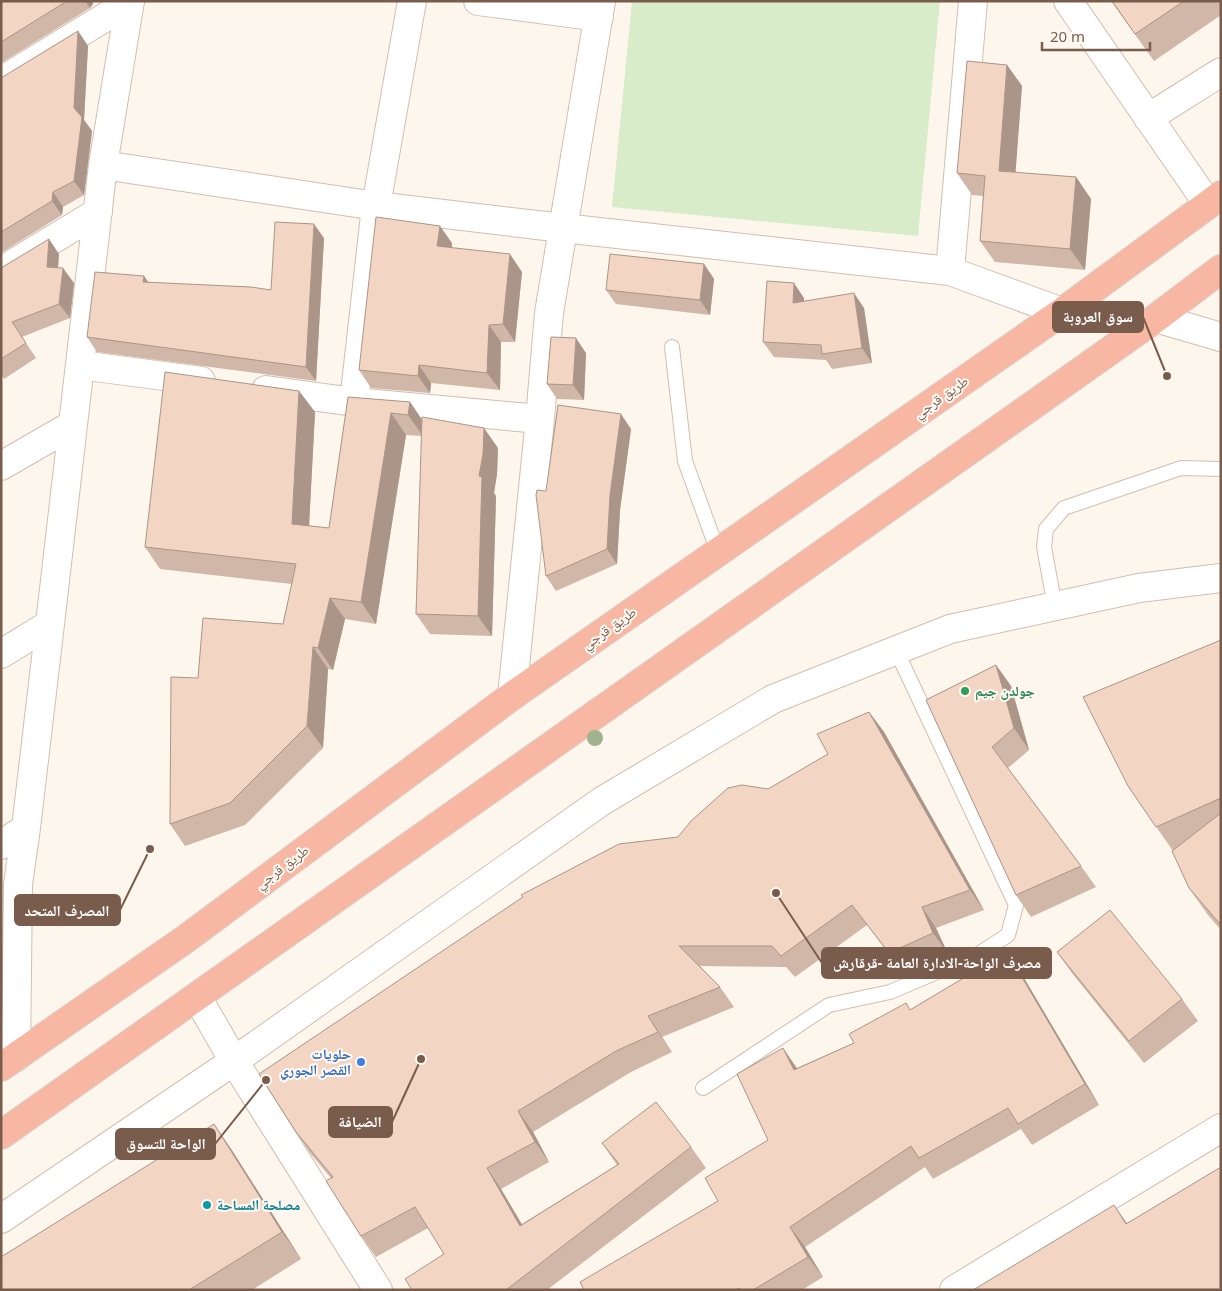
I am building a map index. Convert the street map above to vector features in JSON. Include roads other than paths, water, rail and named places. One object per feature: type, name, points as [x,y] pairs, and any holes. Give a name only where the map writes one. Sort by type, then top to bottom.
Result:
[{"type":"highway","name":"طريق قرجي","points":[[9,1062],[187,938],[512,696],[1062,312],[1214,200]]},
{"type":"highway","points":[[1,1134],[1156,318],[1221,270]]},
{"type":"street","points":[[354,402],[376,206],[412,1]]},
{"type":"street","points":[[478,1],[600,9],[549,314],[512,696]]},
{"type":"street","points":[[950,271],[973,1]]},
{"type":"street","points":[[1068,1],[1148,118],[1214,200]]},
{"type":"street","points":[[1,82],[130,2]]},
{"type":"street","points":[[9,1062],[9,880],[26,828],[102,165],[130,2]]},
{"type":"street","points":[[1148,118],[1221,72]]},
{"type":"street","points":[[102,165],[376,206],[950,271],[1062,312]]},
{"type":"street","points":[[1,272],[98,212]]},
{"type":"street","points":[[1156,318],[1221,337]]},
{"type":"street","points":[[80,365],[354,402],[540,419]]},
{"type":"street","points":[[1,466],[72,425]]},
{"type":"street","points":[[1,1219],[234,1061],[602,801],[773,699],[950,629],[1139,588],[1221,578]]},
{"type":"street","points":[[1,654],[50,624]]},
{"type":"street","points":[[1,845],[26,828]]},
{"type":"street","points":[[197,997],[234,1061],[378,1290]]},
{"type":"street","points":[[954,1290],[1221,1128]]},
{"type":"lane","points":[[672,347],[685,461],[718,552]]},
{"type":"lane","points":[[1055,607],[1044,547],[1046,529],[1064,508],[1181,468],[1221,469]]},
{"type":"lane","points":[[703,1088],[829,1005],[890,992],[977,955],[1008,935],[1016,905],[896,650]]},
{"type":"place","name":"سوق العروبة","points":[[1167,376]]},
{"type":"place","name":"جولدن جيم","points":[[965,691]]},
{"type":"place","name":"المصرف المتحد","points":[[150,849]]},
{"type":"place","name":"مصرف الواحة-الادارة العامة -قرقارش","points":[[776,893]]},
{"type":"place","name":"الضيافة","points":[[421,1059]]},
{"type":"place","name":"حلويات القصر الجوري","points":[[361,1062]]},
{"type":"place","name":"الواحة للتسوق","points":[[266,1080]]},
{"type":"place","name":"مصلحة المساحة","points":[[207,1205]]}]
